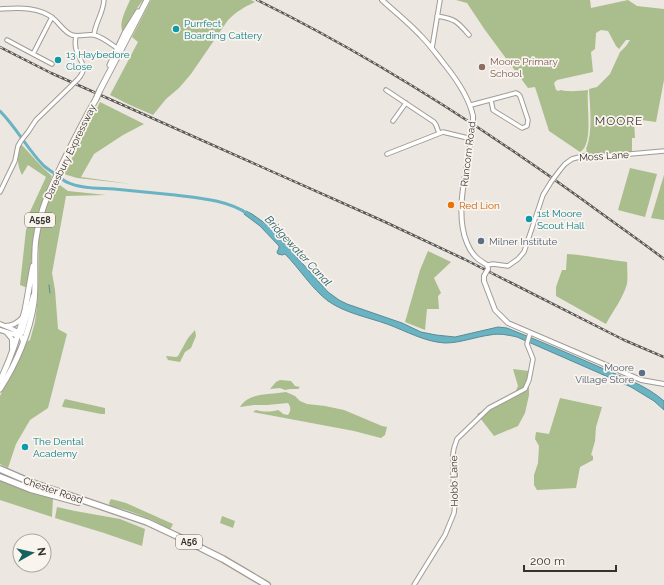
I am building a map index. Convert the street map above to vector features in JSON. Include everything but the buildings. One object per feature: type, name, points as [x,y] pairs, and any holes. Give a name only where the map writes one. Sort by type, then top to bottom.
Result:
[{"type":"highway","name":"Chester Road","points":[[0,469],[30,482],[147,522],[224,560],[267,585]]},
{"type":"highway","name":"Chester Road","points":[[0,477],[30,489],[107,508]]},
{"type":"main road","name":"Daresbury Expressway","points":[[0,380],[19,334],[45,202],[58,171],[96,99],[119,49],[146,0]]},
{"type":"main road","name":"Daresbury Expressway","points":[[0,389],[23,342],[30,321],[34,303],[34,262]]},
{"type":"street","points":[[94,35],[94,30],[102,11],[104,0]]},
{"type":"street","name":"Runcorn Road","points":[[382,0],[411,25],[432,48],[456,79],[471,105],[473,128],[461,209],[462,223],[471,252],[478,260],[486,264],[488,267]]},
{"type":"street","points":[[432,48],[440,0]]},
{"type":"street","points":[[0,9],[24,8],[38,10],[52,17],[70,35],[94,35],[119,49]]},
{"type":"street","points":[[437,16],[456,21],[469,35]]},
{"type":"street","points":[[33,54],[52,17]]},
{"type":"street","points":[[0,192],[15,161],[18,146],[21,141],[36,120],[82,75],[84,69],[83,62],[75,47],[76,36]]},
{"type":"street","points":[[7,40],[52,64]]},
{"type":"street","points":[[386,90],[434,122],[438,133]]},
{"type":"street","points":[[471,105],[516,93],[520,96],[528,120],[527,126],[522,128],[493,110],[491,100]]},
{"type":"street","points":[[393,121],[406,103]]},
{"type":"street","points":[[387,154],[443,132],[449,132],[472,139]]},
{"type":"street","name":"Moss Lane","points":[[488,267],[493,264],[508,266],[518,259],[524,252],[543,195],[551,182],[568,161],[583,156],[620,155],[664,151]]},
{"type":"street","points":[[488,267],[484,276],[484,281],[495,310],[508,323],[529,334],[641,380],[664,384]]},
{"type":"street","points":[[19,334],[23,330],[34,292]]},
{"type":"street","points":[[2,325],[15,324],[23,316]]},
{"type":"street","points":[[2,325],[19,334],[23,342]]},
{"type":"street","points":[[0,330],[19,334]]},
{"type":"street","points":[[6,332],[12,339],[12,351]]},
{"type":"street","name":"Hobb Lane","points":[[414,585],[445,535],[454,513],[454,448],[457,439],[489,408],[525,389],[529,380],[533,359],[527,347],[529,334]]},
{"type":"green space","points":[[130,0],[143,0],[132,15],[123,33],[121,25]]},
{"type":"green space","points":[[151,0],[251,0],[255,2],[240,10],[228,20],[191,74],[179,88],[166,99],[153,115],[110,95],[138,42],[132,37]]},
{"type":"green space","points":[[456,0],[590,0],[591,8],[628,0],[637,6],[664,9],[664,80],[656,122],[634,119],[635,138],[632,138],[632,152],[584,153],[587,151],[586,149],[590,135],[589,89],[597,87],[610,74],[620,52],[630,40],[626,40],[619,49],[608,31],[601,30],[596,33],[595,49],[591,52],[593,72],[557,80],[554,83],[556,90],[559,91],[588,90],[587,141],[584,148],[580,152],[549,131],[535,87],[528,88],[467,3]]},
{"type":"green space","points":[[100,102],[144,124],[123,135],[94,154],[81,177],[131,184],[77,178],[64,174]]},
{"type":"green space","points":[[20,143],[52,176],[39,212],[28,288],[20,285],[28,216],[46,177],[28,165],[22,175],[18,163]]},
{"type":"green space","points":[[630,168],[657,174],[645,217],[618,210]]},
{"type":"green space","points":[[664,175],[664,220],[651,218]]},
{"type":"green space","points":[[57,183],[68,191],[106,195],[66,196],[52,273],[58,329],[67,334],[48,408],[30,420],[16,444],[8,468],[0,464],[0,396],[26,342],[30,340],[35,322],[38,296],[39,222],[45,202]]},
{"type":"green space","points":[[428,251],[451,262],[434,278],[441,293],[438,296],[439,309],[427,309],[425,330],[405,322],[420,270]]},
{"type":"green space","points":[[567,254],[627,262],[627,284],[606,324],[556,296],[556,287],[562,270],[566,270]]},
{"type":"green space","points":[[195,330],[196,336],[191,348],[185,352],[180,362],[168,360],[166,356],[178,356],[188,338]]},
{"type":"green space","points":[[513,369],[529,371],[529,395],[525,413],[518,426],[494,436],[477,414],[515,393],[518,386]]},
{"type":"green space","points":[[280,380],[291,381],[295,386],[300,387],[298,389],[285,390],[280,388],[270,389]]},
{"type":"green space","points":[[286,392],[307,404],[344,410],[387,427],[385,435],[381,438],[354,431],[253,412],[256,410],[267,412],[278,410],[283,414],[288,415],[290,412],[290,406],[288,403],[240,407],[244,402],[254,396]]},
{"type":"green space","points":[[560,398],[602,407],[596,427],[595,441],[591,455],[593,456],[593,460],[580,467],[576,488],[537,490],[534,485],[534,475],[538,463],[539,446],[535,439],[536,432],[549,434]]},
{"type":"green space","points":[[65,399],[105,408],[105,414],[63,407],[62,406]]},
{"type":"green space","points":[[0,479],[53,498],[52,517],[0,500]]},
{"type":"green space","points":[[111,499],[126,503],[173,524],[170,530],[143,516],[110,506],[109,503]]},
{"type":"green space","points":[[57,507],[120,519],[145,529],[142,546],[55,518]]},
{"type":"green space","points":[[222,516],[235,521],[233,528],[220,523]]},
{"type":"water","points":[[246,211],[269,226],[328,292],[347,304],[402,323],[421,332],[436,335],[455,337],[498,327],[507,328],[628,379],[664,401],[664,410],[654,401],[631,387],[517,337],[497,334],[456,342],[445,343],[430,341],[387,324],[342,309],[322,296],[285,254],[278,254],[277,252],[279,246],[260,226],[244,214]]},
{"type":"waterway","name":"Bridgewater Canal","points":[[0,111],[12,124],[32,153],[44,166],[68,183],[85,187],[203,199],[232,206],[248,214]]},
{"type":"waterway","points":[[49,285],[50,293]]},
{"type":"railway","points":[[257,0],[384,69],[465,119],[544,172],[664,259]]},
{"type":"railway","points":[[0,47],[51,73],[383,221],[464,259],[624,340],[664,357]]},
{"type":"place","name":"Purrfect Boarding Cattery","points":[[176,29]]},
{"type":"place","name":"13 Haybedore Close","points":[[58,60]]},
{"type":"place","name":"Moore Primary School","points":[[482,67]]},
{"type":"place","name":"Red Lion","points":[[451,205]]},
{"type":"place","name":"1st Moore Scout Hall","points":[[529,219]]},
{"type":"place","name":"Milner Institute","points":[[481,241]]},
{"type":"place","name":"Moore Village Store","points":[[642,373]]},
{"type":"place","name":"The Dental Academy","points":[[25,447]]},
{"type":"district","name":"MOORE","points":[[619,121]]}]
